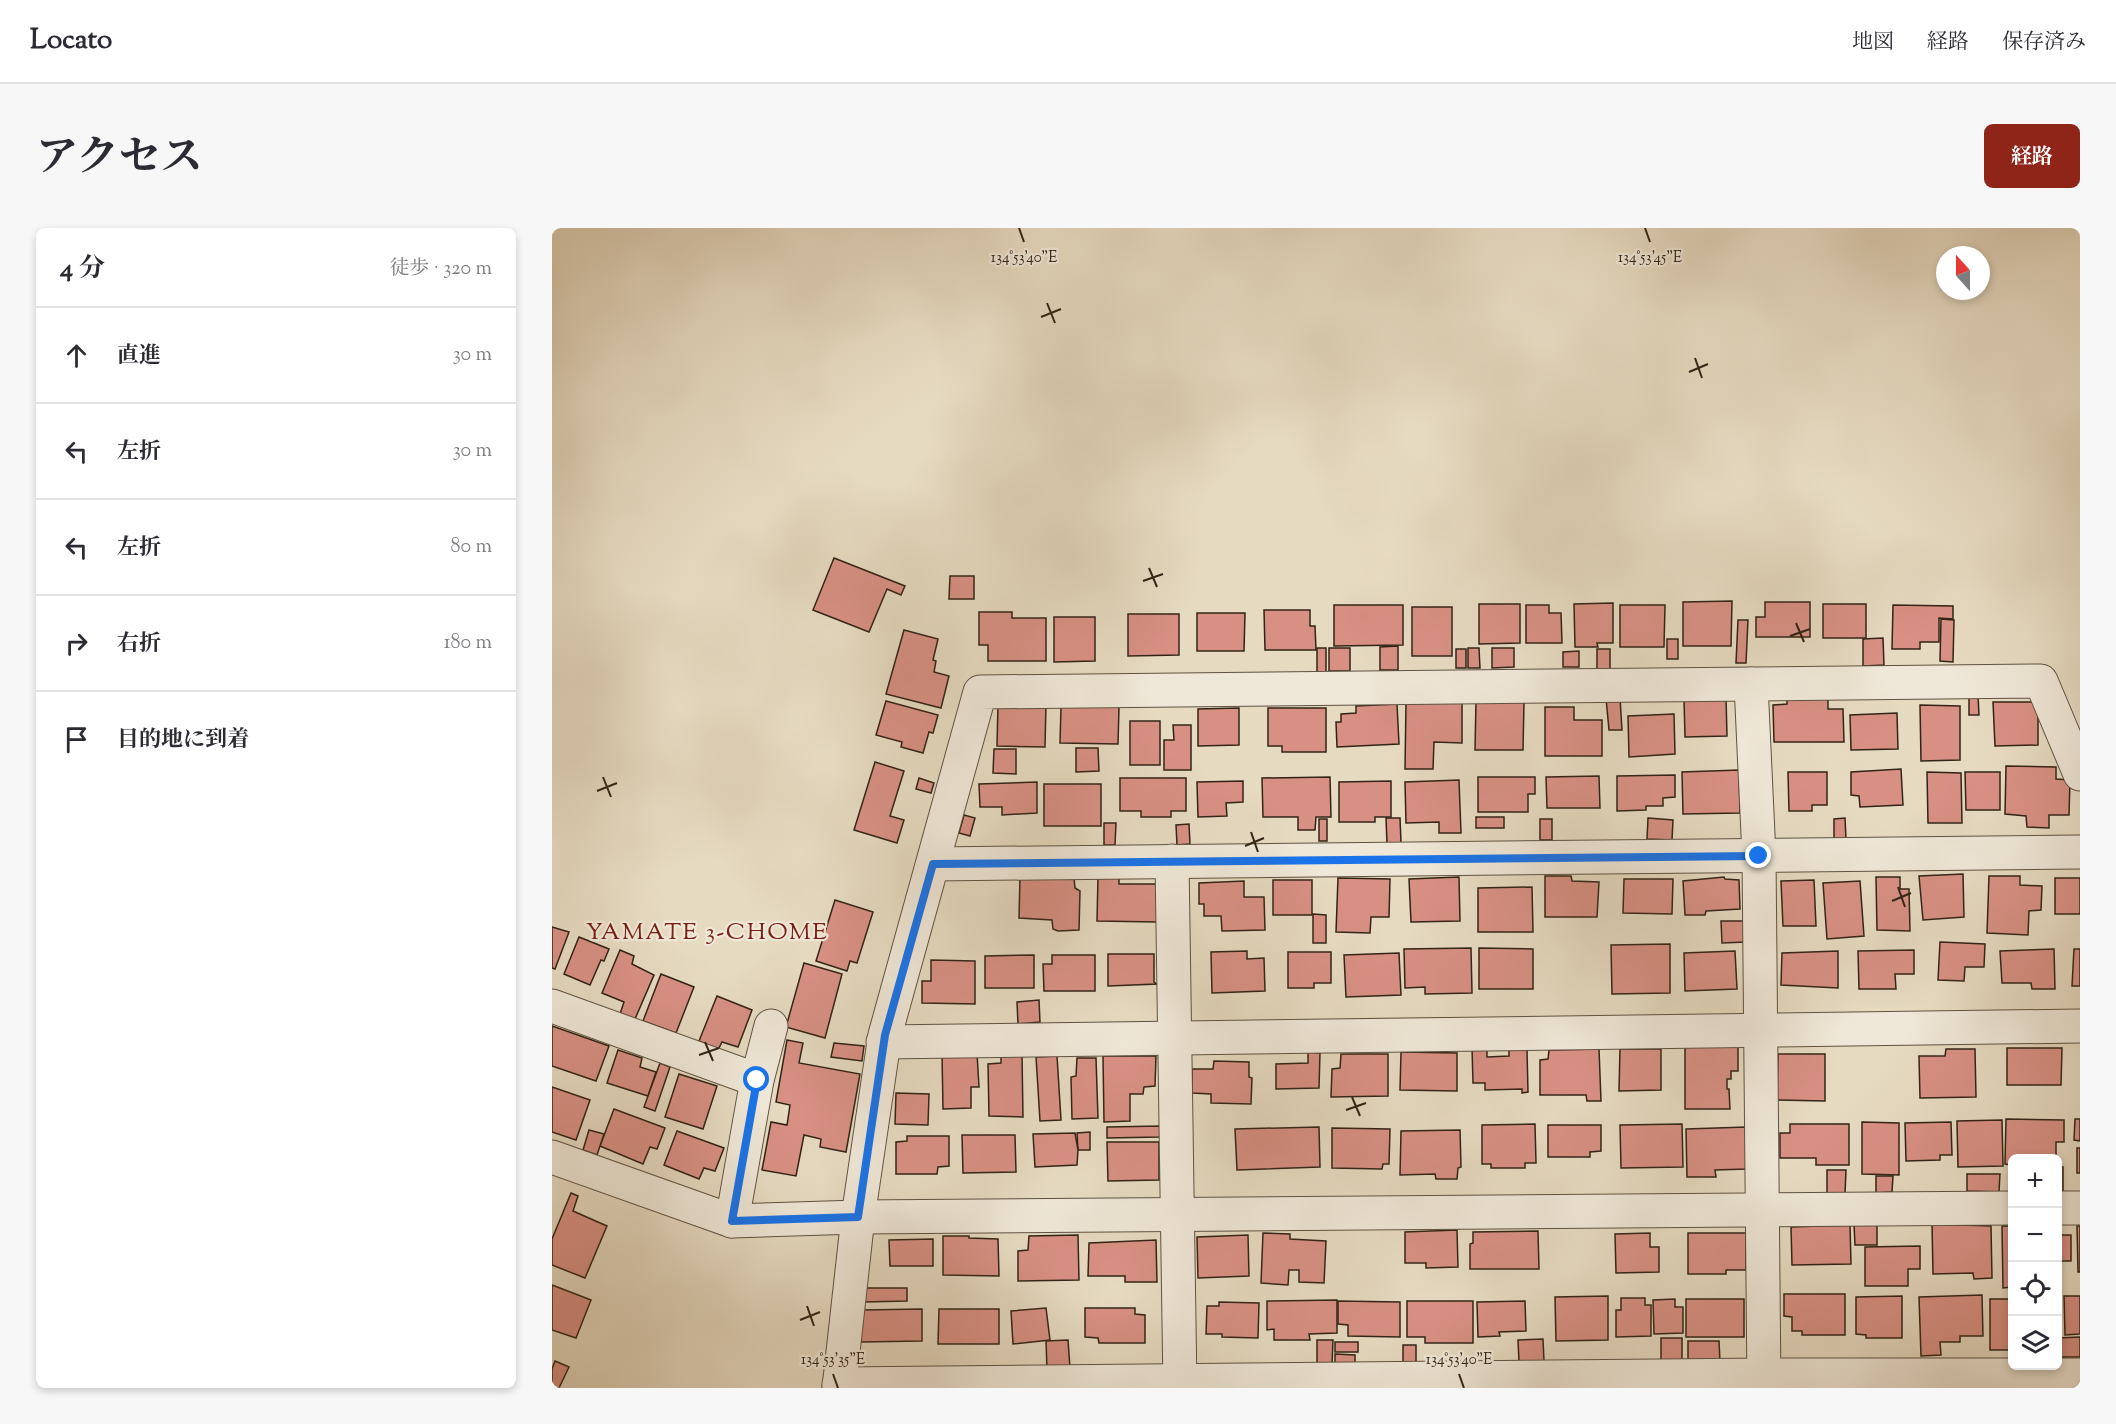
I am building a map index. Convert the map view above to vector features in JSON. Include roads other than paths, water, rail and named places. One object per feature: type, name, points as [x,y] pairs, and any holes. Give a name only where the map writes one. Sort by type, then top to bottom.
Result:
[{"type":"street","points":[[2080,774],[2041,681],[980,692],[883,1042],[858,1217],[839,1386],[1764,1381],[2080,1375]]},
{"type":"street","points":[[1750,684],[1759,856],[1764,1381]]},
{"type":"street","points":[[933,864],[2080,852]]},
{"type":"street","points":[[1172,861],[1180,1385]]},
{"type":"street","points":[[552,1006],[757,1080]]},
{"type":"street","points":[[732,1221],[757,1080],[771,1026]]},
{"type":"street","points":[[883,1042],[2080,1026]]},
{"type":"street","points":[[552,1157],[732,1221],[858,1217],[2008,1208]]},
{"type":"street","points":[[2062,1208],[2080,1208]]},
{"type":"district","name":"YAMATE 3-CHOME","points":[[707,933]]}]
